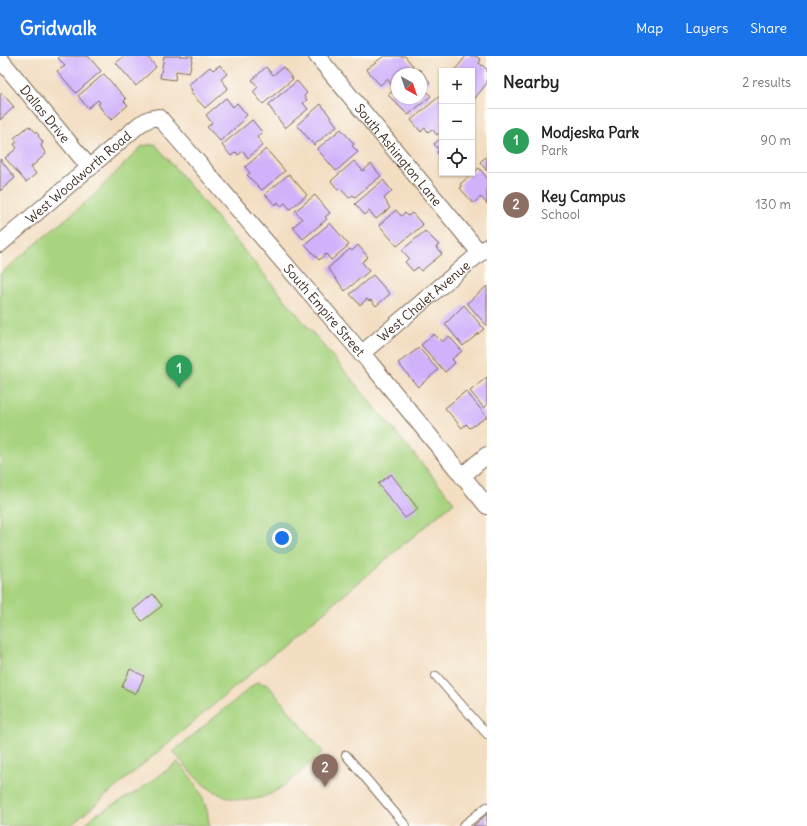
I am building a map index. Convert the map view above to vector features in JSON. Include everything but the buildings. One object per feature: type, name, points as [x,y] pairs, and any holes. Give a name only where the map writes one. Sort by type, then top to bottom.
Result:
[{"type":"street","name":"South Ashington Lane","points":[[317,56],[484,250]]},
{"type":"street","name":"Dallas Drive","points":[[0,59],[90,168]]},
{"type":"street","name":"West Woodworth Road","points":[[0,244],[144,121],[159,117]]},
{"type":"street","name":"South Empire Street","points":[[159,117],[361,354],[487,506]]},
{"type":"street","name":"West Chalet Avenue","points":[[361,354],[484,250]]},
{"type":"street","points":[[462,476],[487,455]]},
{"type":"lane","points":[[436,676],[487,734]]},
{"type":"lane","points":[[346,755],[406,826]]},
{"type":"lane","points":[[463,826],[487,806]]},
{"type":"green space","points":[[155,144],[454,502],[70,826],[0,826],[0,274],[92,197],[142,146]]},
{"type":"green space","points":[[257,682],[268,685],[323,752],[296,776],[270,794],[256,799],[241,800],[225,796],[207,787],[173,752]]},
{"type":"green space","points":[[178,762],[200,791],[206,808],[209,826],[83,826],[95,815],[138,791]]},
{"type":"place","name":"Modjeska Park","points":[[179,388]]},
{"type":"place","name":"Key Campus","points":[[325,787]]}]
